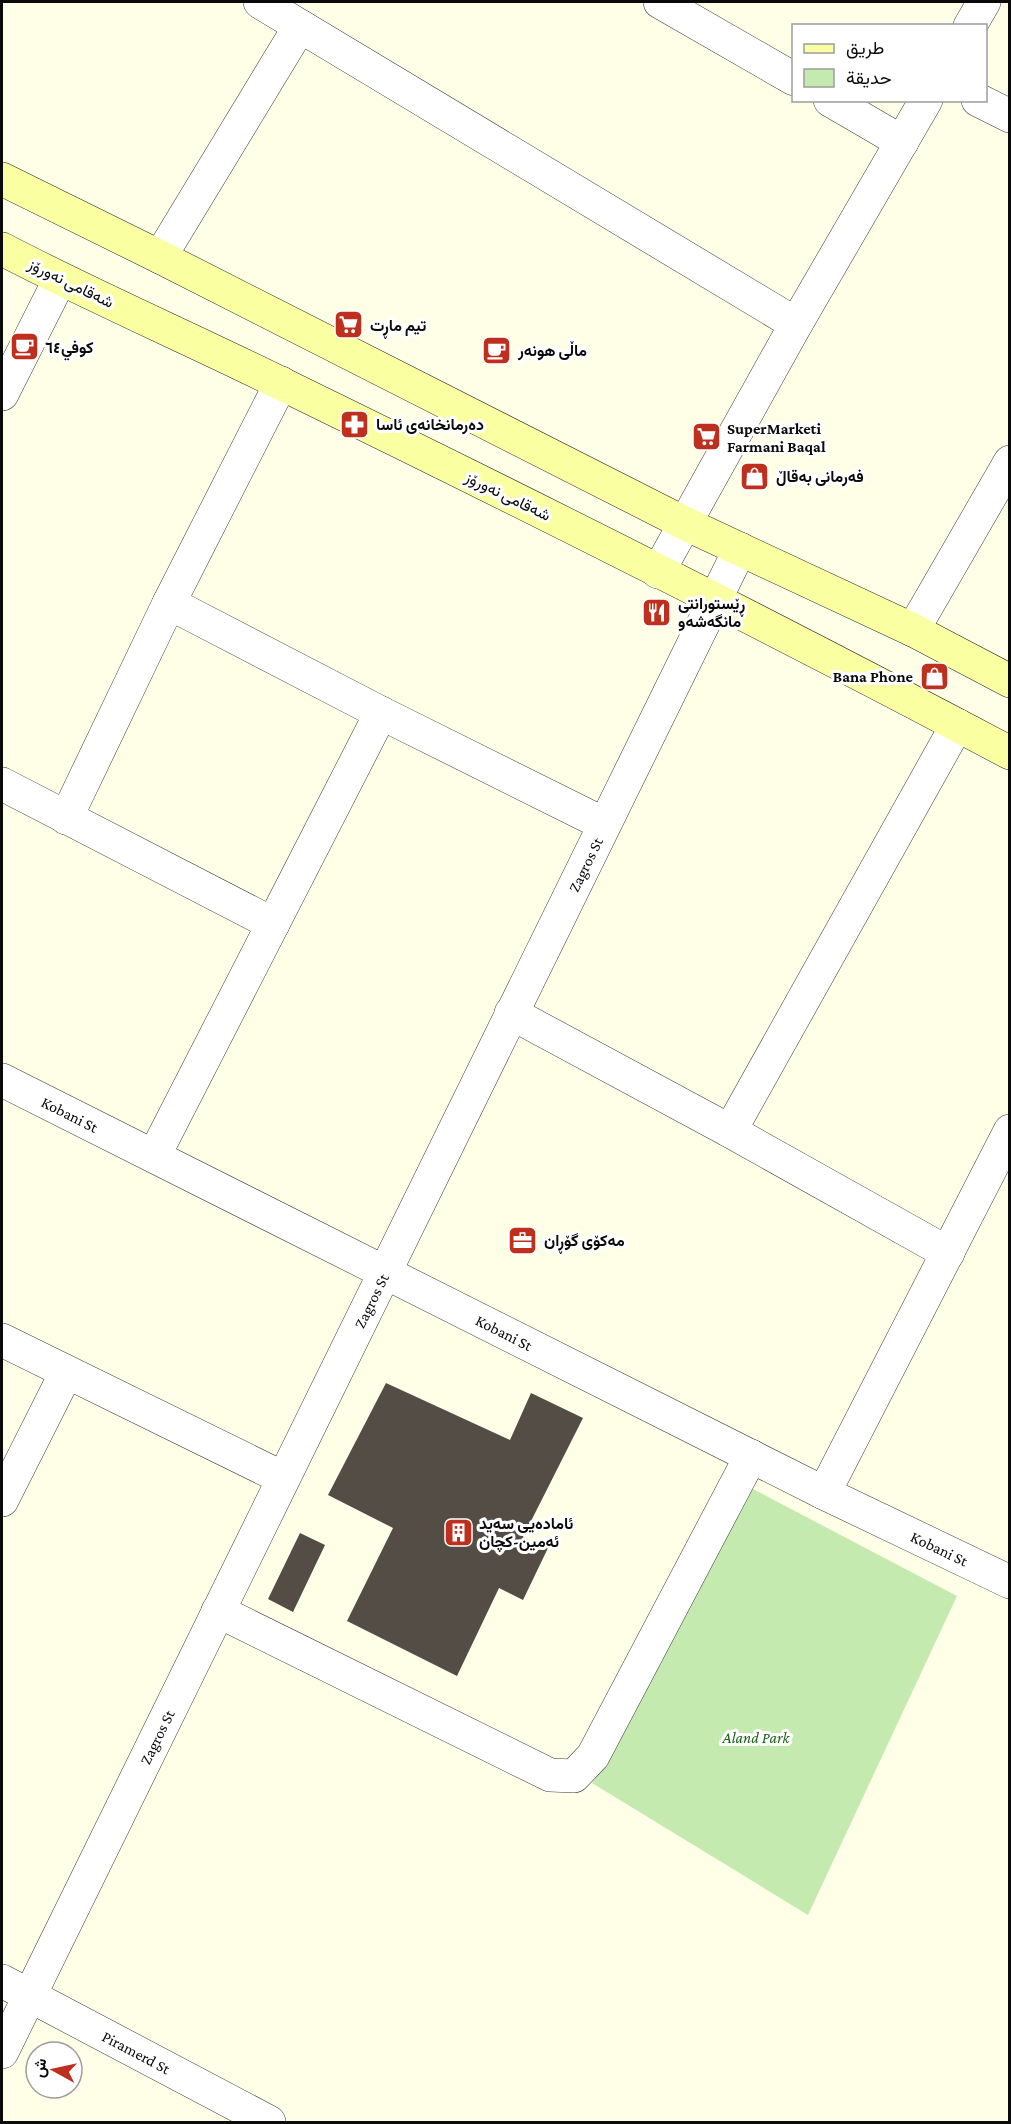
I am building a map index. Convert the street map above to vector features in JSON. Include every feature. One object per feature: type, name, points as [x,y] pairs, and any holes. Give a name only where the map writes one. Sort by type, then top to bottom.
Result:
[{"type":"main road","points":[[2,179],[686,524],[913,630],[1010,681]]},
{"type":"main road","name":"شەقامی نەورۆز","points":[[2,249],[60,279],[281,383],[716,600],[1010,753]]},
{"type":"street","points":[[260,2],[796,324]]},
{"type":"street","points":[[660,2],[792,78]]},
{"type":"street","points":[[971,24],[984,2]]},
{"type":"street","points":[[160,257],[300,26]]},
{"type":"street","points":[[833,102],[902,142]]},
{"type":"street","points":[[658,572],[796,324],[925,102]]},
{"type":"street","points":[[982,102],[1010,116]]},
{"type":"street","points":[[2,394],[60,279]]},
{"type":"street","points":[[66,818],[169,603],[281,383]]},
{"type":"street","points":[[913,630],[1010,462]]},
{"type":"street","name":"Zagros St","points":[[2,2052],[15,1988],[218,1611],[740,549]]},
{"type":"street","points":[[169,603],[381,713],[604,824]]},
{"type":"street","points":[[154,1156],[381,713]]},
{"type":"street","points":[[730,1131],[957,725]]},
{"type":"street","points":[[2,784],[273,924]]},
{"type":"street","points":[[511,1013],[730,1131],[948,1253]]},
{"type":"street","name":"Kobani St","points":[[2,1080],[385,1274],[825,1493],[1010,1582]]},
{"type":"street","points":[[825,1493],[1010,1131]]},
{"type":"street","points":[[2,1340],[283,1478]]},
{"type":"street","points":[[2,1500],[66,1373]]},
{"type":"street","points":[[218,1611],[550,1775],[574,1776],[593,1756],[751,1456]]},
{"type":"street","name":"Piramerd St","points":[[15,1988],[268,2122]]},
{"type":"green space","name":"Aland Park","points":[[749,1487],[957,1596],[808,1915],[592,1783]]},
{"type":"building","name":"ئامادەیی سەید ئەمین-کچان","points":[[386,1383],[510,1440],[531,1393],[583,1418],[523,1537],[548,1548],[523,1600],[499,1588],[457,1676],[347,1621],[393,1528],[328,1495]]},
{"type":"building","points":[[300,1533],[325,1545],[293,1612],[268,1599]]},
{"type":"place","name":"تیم ماڕت","points":[[349,325]]},
{"type":"place","name":"كوفي٦٤","points":[[24,347]]},
{"type":"place","name":"ماڵی هونەر","points":[[497,350]]},
{"type":"place","name":"دەرمانخانەی ئاسا","points":[[355,424]]},
{"type":"place","name":"SuperMarketi Farmani Baqal","points":[[706,437]]},
{"type":"place","name":"فەرمانی بەقاڵ","points":[[755,476]]},
{"type":"place","name":"ڕێستورانتی مانگەشەو","points":[[657,612]]},
{"type":"place","name":"Bana Phone","points":[[934,676]]},
{"type":"place","name":"مەکۆی گۆڕان","points":[[523,1240]]},
{"type":"place","name":"ئامادەیی سەید ئەمین-کچان","points":[[458,1532]]}]
